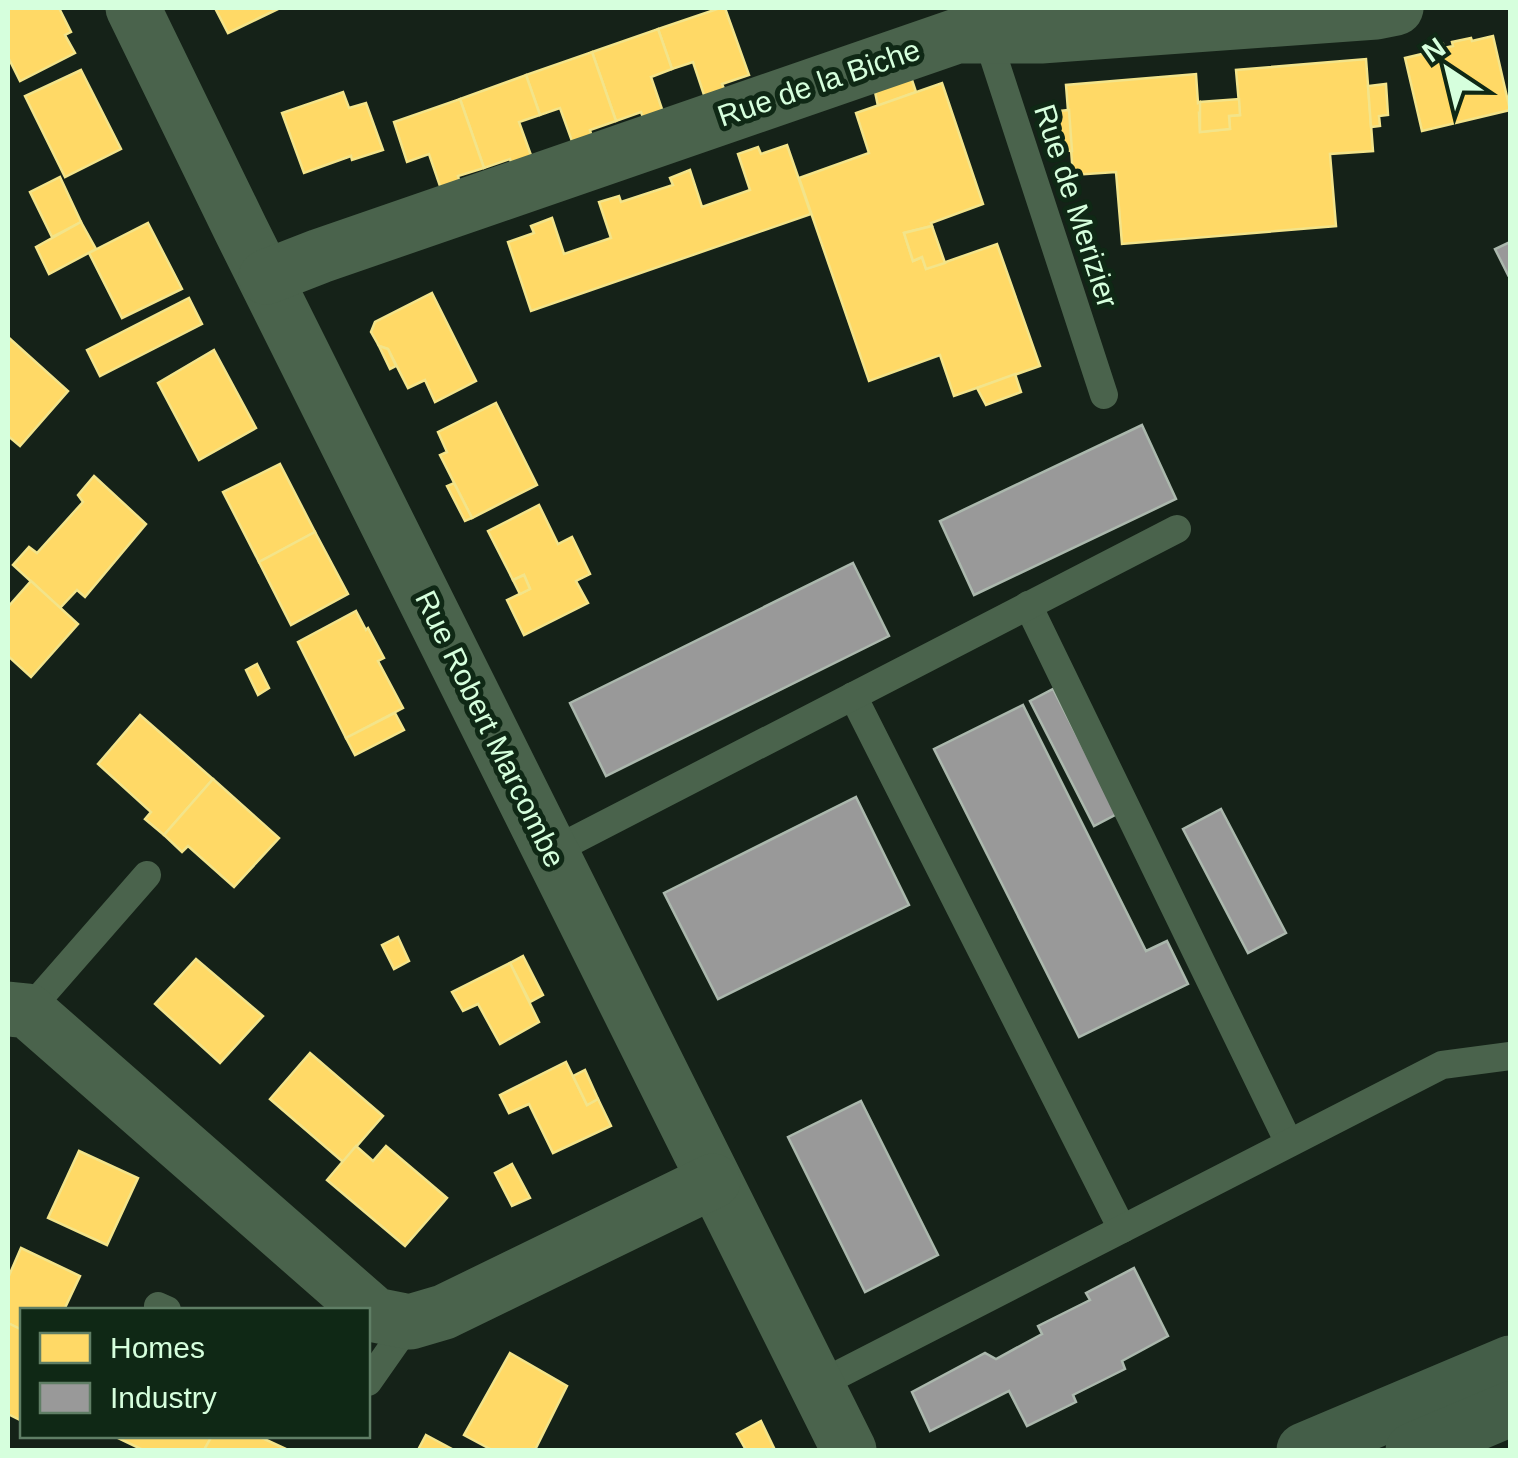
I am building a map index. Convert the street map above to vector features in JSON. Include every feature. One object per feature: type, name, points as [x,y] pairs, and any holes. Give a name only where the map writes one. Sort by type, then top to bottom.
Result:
[{"type":"main road","points":[[1304,1450],[1510,1362]]},
{"type":"main road","points":[[1412,1450],[1510,1409]]},
{"type":"street","name":"Rue Robert Marcombe","points":[[133,8],[848,1450]]},
{"type":"street","name":"Rue de la Biche","points":[[266,277],[964,27],[1100,32],[1396,8]]},
{"type":"street","points":[[18,1010],[367,1308]]},
{"type":"street","points":[[370,1311],[410,1322],[444,1312],[713,1181]]},
{"type":"lane","name":"Rue de Merizier","points":[[964,27],[1104,395]]},
{"type":"lane","points":[[551,852],[1177,528]]},
{"type":"lane","points":[[1028,606],[1288,1143]]},
{"type":"lane","points":[[852,696],[1122,1228]]},
{"type":"lane","points":[[18,1010],[148,875]]},
{"type":"lane","points":[[816,1386],[1442,1065],[1510,1056]]},
{"type":"lane","points":[[370,1379],[410,1322]]},
{"type":"building: Homes","points":[[8,8],[59,8],[71,32],[65,35],[75,53],[20,81],[8,57]]},
{"type":"building: Homes","points":[[215,8],[280,8],[228,33]]},
{"type":"building: Homes","points":[[725,8],[749,75],[722,84],[725,91],[705,98],[693,62],[672,69],[658,29]]},
{"type":"building: Homes","points":[[658,29],[672,69],[651,77],[663,112],[644,120],[641,112],[616,121],[592,52]]},
{"type":"building: Homes","points":[[1493,36],[1510,110],[1422,131],[1405,58],[1443,44],[1444,48],[1453,46],[1452,42]]},
{"type":"building: Homes","points":[[592,52],[616,121],[590,130],[592,137],[573,144],[560,108],[540,115],[526,75]]},
{"type":"building: Homes","points":[[1366,59],[1373,151],[1330,154],[1336,226],[1122,244],[1116,172],[1073,175],[1066,85],[1196,74],[1202,114],[1199,113],[1200,132],[1230,129],[1229,116],[1240,115],[1236,70]]},
{"type":"building: Homes","points":[[81,70],[121,149],[65,177],[25,96]]},
{"type":"building: Homes","points":[[910,74],[916,92],[878,106],[874,87]]},
{"type":"building: Homes","points":[[526,75],[540,115],[519,122],[532,158],[512,165],[510,159],[484,168],[460,99]]},
{"type":"building: Homes","points":[[942,83],[983,204],[931,223],[932,226],[904,233],[913,261],[922,257],[926,269],[997,244],[1040,366],[954,396],[940,355],[869,381],[799,178],[869,153],[856,113]]},
{"type":"building: Homes","points":[[1386,84],[1388,115],[1379,116],[1380,126],[1371,127],[1368,86]]},
{"type":"building: Homes","points":[[343,92],[349,108],[366,103],[383,150],[352,160],[351,156],[304,173],[282,113]]},
{"type":"building: Homes","points":[[460,99],[484,168],[458,176],[460,183],[441,189],[429,154],[407,162],[394,122]]},
{"type":"building: Homes","points":[[1239,99],[1240,115],[1229,116],[1230,129],[1200,132],[1200,102]]},
{"type":"building: Homes","points":[[1069,110],[1072,151],[1053,150],[1050,112]]},
{"type":"building: Homes","points":[[787,145],[811,214],[531,311],[508,242],[534,233],[531,226],[552,218],[564,254],[611,238],[599,202],[619,196],[621,202],[673,185],[670,178],[690,170],[702,207],[750,190],[738,154],[758,147],[761,154]]},
{"type":"building: Homes","points":[[60,177],[81,222],[52,237],[30,192]]},
{"type":"building: Homes","points":[[81,222],[96,249],[49,274],[36,247]]},
{"type":"building: Homes","points":[[148,223],[182,289],[122,318],[89,253]]},
{"type":"building: Homes","points":[[932,226],[945,263],[926,269],[922,257],[913,261],[904,233]]},
{"type":"building: Homes","points":[[432,293],[476,381],[435,402],[425,380],[408,388],[388,349],[379,346],[371,332],[375,322]]},
{"type":"building: Homes","points":[[189,298],[202,324],[100,376],[87,350]]},
{"type":"building: Homes","points":[[8,337],[68,391],[20,446],[8,436]]},
{"type":"building: Homes","points":[[379,346],[388,349],[396,366],[390,369]]},
{"type":"building: Homes","points":[[214,350],[256,428],[199,460],[158,383]]},
{"type":"building: Homes","points":[[1015,374],[1021,392],[986,405],[977,388]]},
{"type":"building: Homes","points":[[496,403],[537,485],[472,518],[440,455],[447,452],[438,432]]},
{"type":"building: Homes","points":[[280,464],[315,532],[259,562],[223,492]]},
{"type":"building: Homes","points":[[94,476],[146,524],[85,597],[77,590],[60,608],[13,565],[29,547],[37,553],[83,502],[78,495]]},
{"type":"building: Homes","points":[[454,483],[472,518],[465,521],[447,486]]},
{"type":"building: Homes","points":[[539,505],[558,544],[572,537],[590,574],[576,581],[588,603],[524,635],[507,600],[530,589],[524,575],[513,580],[488,531]]},
{"type":"building: Homes","points":[[315,532],[348,594],[291,625],[259,562]]},
{"type":"building: Homes","points":[[524,575],[530,589],[520,594],[513,580]]},
{"type":"building: Homes","points":[[31,581],[78,624],[31,677],[8,656],[8,607]]},
{"type":"building: Homes","points":[[356,611],[384,658],[378,661],[403,708],[346,738],[298,642]]},
{"type":"building: Homes","points":[[257,664],[269,688],[258,695],[246,670]]},
{"type":"building: Homes","points":[[395,713],[404,730],[355,755],[346,738]]},
{"type":"building: Homes","points":[[140,715],[213,779],[164,835],[145,819],[151,812],[98,764]]},
{"type":"building: Homes","points":[[213,779],[279,838],[234,887],[188,846],[182,852],[164,835]]},
{"type":"building: Homes","points":[[398,937],[409,961],[394,969],[382,945]]},
{"type":"building: Homes","points":[[523,956],[543,995],[530,1002],[510,963]]},
{"type":"building: Homes","points":[[196,959],[263,1016],[220,1063],[155,1004]]},
{"type":"building: Homes","points":[[510,963],[539,1022],[500,1044],[478,1004],[463,1011],[452,992]]},
{"type":"building: Homes","points":[[310,1053],[383,1116],[343,1162],[270,1099]]},
{"type":"building: Homes","points":[[566,1062],[587,1105],[598,1099],[611,1126],[553,1153],[529,1104],[509,1113],[500,1095]]},
{"type":"building: Homes","points":[[585,1070],[598,1099],[587,1105],[573,1076]]},
{"type":"building: Homes","points":[[356,1146],[373,1161],[386,1146],[447,1198],[405,1246],[327,1180]]},
{"type":"building: Homes","points":[[79,1151],[138,1178],[107,1245],[48,1218]]},
{"type":"building: Homes","points":[[512,1164],[530,1198],[512,1206],[495,1173]]},
{"type":"building: Homes","points":[[21,1248],[80,1276],[65,1308],[20,1308],[20,1329],[8,1323],[8,1278]]},
{"type":"building: Homes","points":[[8,1323],[20,1329],[20,1420],[8,1414]]},
{"type":"building: Homes","points":[[510,1353],[567,1386],[535,1450],[492,1450],[464,1435]]},
{"type":"building: Homes","points":[[761,1421],[775,1450],[746,1450],[737,1434]]},
{"type":"building: Homes","points":[[426,1435],[454,1450],[418,1450]]},
{"type":"building: Homes","points":[[118,1438],[211,1438],[204,1450],[143,1450]]},
{"type":"building: Homes","points":[[211,1438],[262,1438],[288,1450],[204,1450]]},
{"type":"building: Industry","points":[[1510,242],[1510,273],[1508,275],[1495,249]]},
{"type":"building: Industry","points":[[1142,425],[1176,499],[974,595],[940,521]]},
{"type":"building: Industry","points":[[853,563],[889,636],[606,776],[570,703]]},
{"type":"building: Industry","points":[[1053,689],[1117,814],[1094,826],[1030,701]]},
{"type":"building: Industry","points":[[1023,705],[1146,951],[1167,941],[1188,984],[1079,1037],[934,749]]},
{"type":"building: Industry","points":[[856,797],[909,905],[718,999],[664,893]]},
{"type":"building: Industry","points":[[1221,809],[1286,933],[1248,953],[1183,829]]},
{"type":"building: Industry","points":[[861,1101],[938,1255],[865,1292],[788,1137]]},
{"type":"building: Industry","points":[[1134,1268],[1168,1336],[1122,1361],[1125,1369],[1073,1395],[1076,1402],[1027,1426],[1009,1391],[930,1431],[912,1392],[985,1353],[996,1359],[1042,1334],[1038,1326],[1090,1300],[1086,1293]]}]
